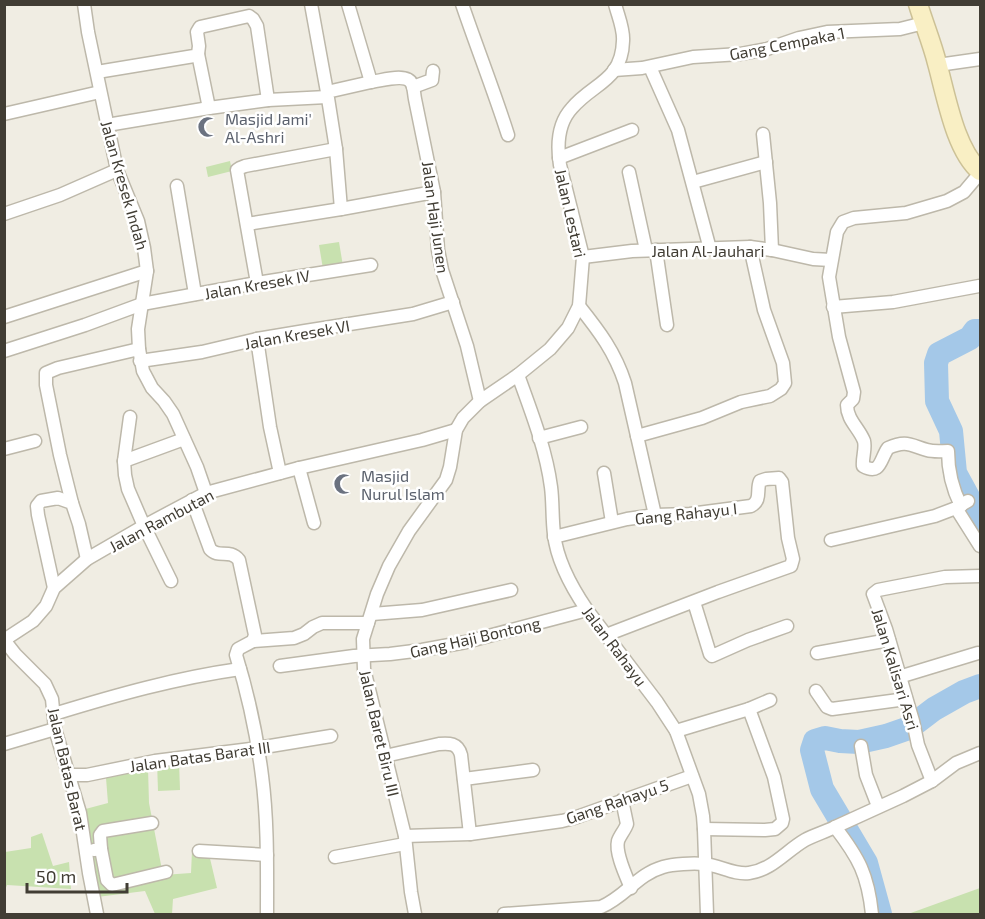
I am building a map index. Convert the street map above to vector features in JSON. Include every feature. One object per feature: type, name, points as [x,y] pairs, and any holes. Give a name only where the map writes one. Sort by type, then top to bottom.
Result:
[{"type":"street","name":"Jalan Kresek Indah","points":[[84,4],[117,170],[138,221],[144,248],[147,272],[138,329],[143,371],[147,381],[173,414],[206,493]]},
{"type":"street","points":[[311,4],[336,149],[341,209]]},
{"type":"street","points":[[348,4],[371,82]]},
{"type":"street","points":[[462,4],[508,135]]},
{"type":"street","name":"Jalan Lestari","points":[[456,430],[463,418],[480,400],[518,375],[550,349],[568,328],[579,306],[583,257],[559,158],[560,135],[570,109],[610,77],[622,51],[624,39],[615,4]]},
{"type":"street","points":[[918,4],[958,135],[971,162],[981,172],[964,192],[947,201],[906,213],[848,219],[843,222],[837,232],[829,277],[839,337],[854,392],[853,399],[847,405],[848,416],[864,442],[863,466],[870,470],[876,468],[888,448],[902,444],[913,444],[934,451],[948,451],[948,465],[954,493],[981,546]]},
{"type":"street","points":[[209,108],[198,54],[197,33],[200,27],[249,16],[257,26],[268,100]]},
{"type":"street","name":"Gang Cempaka 1","points":[[614,70],[650,67],[693,57],[740,54],[827,32],[900,30],[924,23]]},
{"type":"street","points":[[97,72],[198,54]]},
{"type":"street","points":[[938,65],[981,59]]},
{"type":"street","points":[[650,67],[678,130],[710,249]]},
{"type":"street","points":[[107,126],[209,108],[327,94],[396,78],[409,80],[413,87],[432,80],[433,71]]},
{"type":"street","name":"Jalan Haji Junen","points":[[413,87],[434,192],[438,250],[444,277],[467,346],[480,400]]},
{"type":"street","points":[[4,114],[100,92]]},
{"type":"street","points":[[559,158],[632,130]]},
{"type":"street","points":[[763,134],[772,250]]},
{"type":"street","points":[[257,283],[237,174],[240,168],[336,149]]},
{"type":"street","points":[[693,182],[766,162]]},
{"type":"street","points":[[4,214],[60,195],[117,170]]},
{"type":"street","points":[[629,172],[651,250],[668,325]]},
{"type":"street","points":[[177,186],[195,294]]},
{"type":"street","points":[[247,224],[434,192]]},
{"type":"street","points":[[637,435],[702,418],[741,402],[770,396],[781,389],[785,383],[784,370],[764,310],[750,247]]},
{"type":"street","name":"Jalan Al-Jauhari","points":[[583,257],[651,250],[750,247],[813,259],[831,260]]},
{"type":"street","name":"Jalan Kresek IV","points":[[4,351],[142,304],[371,265]]},
{"type":"street","points":[[4,317],[147,272]]},
{"type":"street","points":[[833,307],[893,302],[979,286]]},
{"type":"street","name":"Jalan Kresek VI","points":[[72,503],[46,385],[46,373],[58,368],[140,355],[202,352],[257,339],[413,314],[453,302]]},
{"type":"street","points":[[579,306],[609,346],[619,364],[655,515]]},
{"type":"street","points":[[257,339],[266,406],[280,473]]},
{"type":"street","name":"Jalan Rahayu","points":[[518,375],[539,438],[551,488],[554,537],[562,564],[578,598],[657,702],[676,731],[699,795],[704,829],[707,915]]},
{"type":"street","points":[[130,417],[124,461],[128,489],[171,581]]},
{"type":"street","points":[[539,438],[581,427]]},
{"type":"street","name":"Jalan Rambutan","points":[[4,640],[33,621],[46,606],[54,588],[87,559],[206,493],[299,468],[412,443],[456,430]]},
{"type":"street","name":"Jalan Baret Biru III","points":[[415,915],[405,840],[366,679],[363,639],[377,594],[389,566],[409,531],[446,480],[456,430]]},
{"type":"street","points":[[124,461],[184,439]]},
{"type":"street","points":[[4,449],[35,441]]},
{"type":"street","points":[[299,468],[314,524]]},
{"type":"street","points":[[604,473],[612,522]]},
{"type":"street","name":"Gang Rahayu I","points":[[554,537],[612,522],[655,515],[690,514],[752,506],[757,502],[759,484],[762,480],[775,478],[781,480],[793,559],[792,566],[693,602]]},
{"type":"street","points":[[54,588],[38,515],[38,506],[41,501],[58,498],[72,503],[87,559]]},
{"type":"street","points":[[192,500],[210,549],[218,554],[229,553],[239,560],[255,635],[253,641]]},
{"type":"street","points":[[831,540],[935,516],[962,505]]},
{"type":"street","name":"Jalan Kalisari Asri","points":[[932,781],[918,745],[882,616],[873,596],[875,592],[945,577],[981,576]]},
{"type":"street","points":[[267,915],[265,806],[258,748],[236,651],[253,641],[294,638],[322,623],[370,619],[422,610],[511,590]]},
{"type":"street","points":[[606,635],[693,602],[712,656],[787,626]]},
{"type":"street","name":"Gang Haji Bontong","points":[[280,666],[422,650],[466,642],[587,610]]},
{"type":"street","name":"Jalan Batas Barat","points":[[4,640],[45,684],[52,699],[55,729],[80,813],[97,915]]},
{"type":"street","points":[[817,653],[889,640]]},
{"type":"street","points":[[899,677],[978,653]]},
{"type":"street","points":[[54,714],[146,687],[240,669]]},
{"type":"street","points":[[816,692],[832,710],[906,699]]},
{"type":"street","points":[[676,731],[749,709],[770,700]]},
{"type":"street","points":[[704,829],[765,830],[775,829],[782,823],[774,777],[749,709]]},
{"type":"street","points":[[4,744],[55,729]]},
{"type":"street","name":"Jalan Batas Barat III","points":[[68,775],[87,775],[154,761],[331,736]]},
{"type":"street","points":[[385,756],[439,744],[452,744],[459,748],[470,834]]},
{"type":"street","points":[[861,746],[866,775],[878,806]]},
{"type":"street","points":[[504,915],[590,911],[612,902],[644,875],[669,866],[705,864],[739,872],[755,871],[774,863],[806,840],[903,796],[932,781],[957,763],[981,753]]},
{"type":"street","points":[[464,778],[532,770]]},
{"type":"street","name":"Gang Rahayu 5","points":[[335,857],[405,840],[470,834],[574,818],[692,776]]},
{"type":"street","points":[[622,800],[627,824],[618,842],[618,848],[631,888]]},
{"type":"street","points":[[152,823],[103,831],[100,835],[101,849],[107,880],[112,885],[166,872]]},
{"type":"street","points":[[839,825],[864,870],[872,915]]},
{"type":"street","points":[[87,852],[101,849]]},
{"type":"street","points":[[199,851],[267,855]]},
{"type":"green space","points":[[230,161],[232,171],[208,177],[206,167]]},
{"type":"green space","points":[[339,242],[343,266],[323,269],[319,245]]},
{"type":"green space","points":[[179,761],[180,790],[158,791],[157,762]]},
{"type":"green space","points":[[148,768],[149,803],[163,875],[191,873],[192,851],[208,850],[217,888],[173,899],[172,914],[155,914],[145,891],[97,897],[78,811],[108,803],[106,778]]},
{"type":"green space","points":[[42,833],[53,866],[69,862],[71,889],[7,885],[5,890],[5,852],[31,848],[31,837]]},
{"type":"green space","points":[[980,888],[980,914],[908,914]]},
{"type":"waterway","points":[[980,331],[975,331],[970,338],[939,354],[936,363],[937,401],[951,431],[955,473],[980,519]]},
{"type":"waterway","points":[[880,914],[866,863],[822,789],[812,750],[815,741],[825,738],[859,742],[886,736],[909,728],[934,709],[980,686]]},
{"type":"place","name":"Masjid Jami' Al-Ashri","points":[[208,127]]},
{"type":"place","name":"Masjid Nurul Islam","points":[[344,484]]}]
